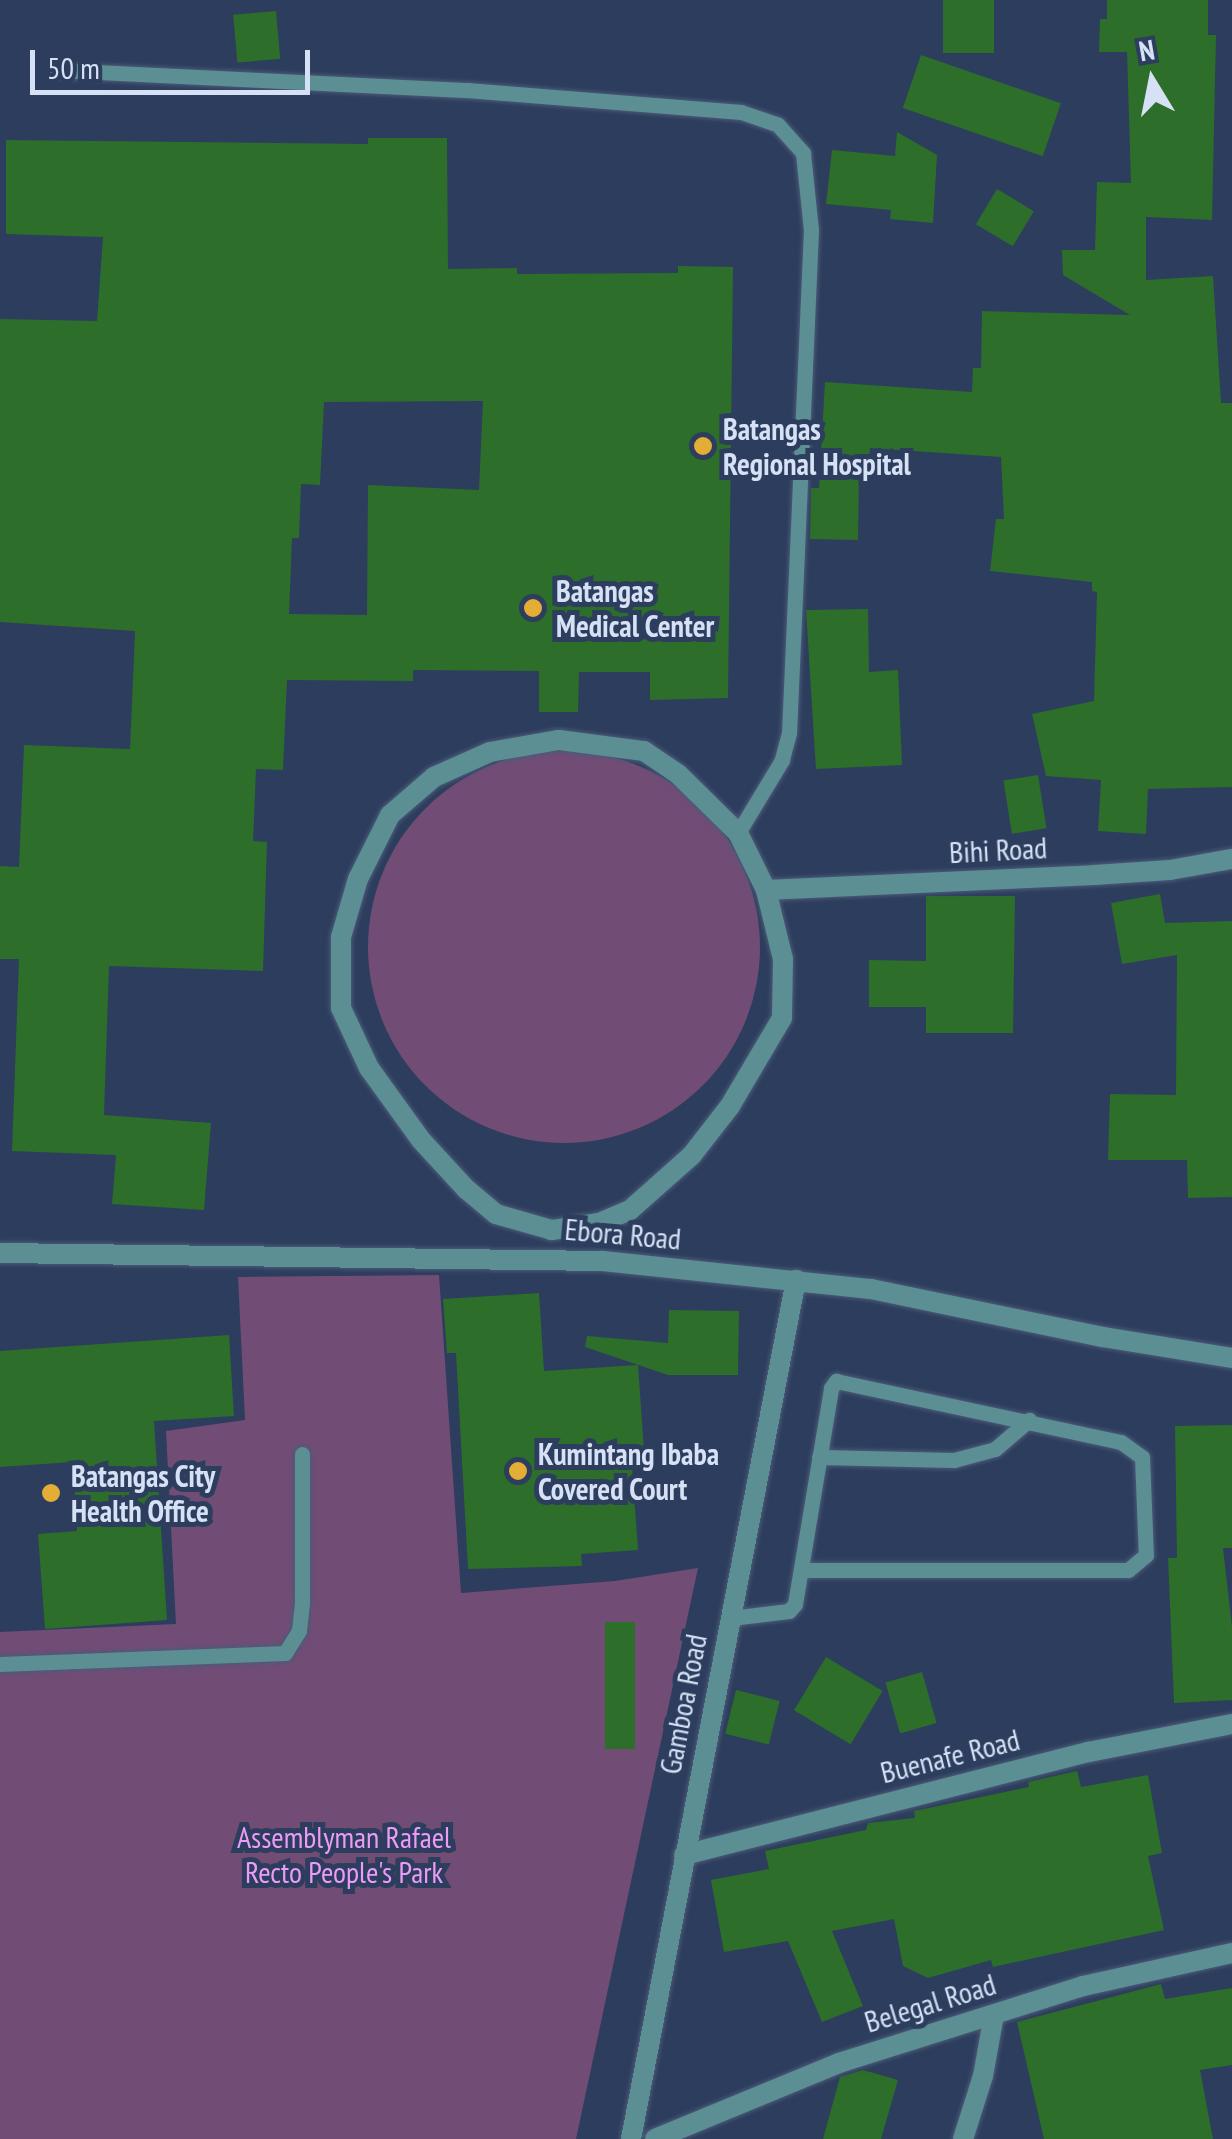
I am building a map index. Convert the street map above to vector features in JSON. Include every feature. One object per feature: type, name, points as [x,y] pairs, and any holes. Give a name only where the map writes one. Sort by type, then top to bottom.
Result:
[{"type":"street","points":[[558,740],[644,750],[678,774],[738,832],[766,890],[783,959],[782,1018],[730,1106],[692,1154],[630,1210],[599,1224],[552,1230],[496,1214],[467,1190],[421,1140],[369,1068],[342,1008],[341,936],[358,879],[390,815],[434,777],[490,752],[558,740]]},
{"type":"street","name":"Bihi Road","points":[[766,890],[1094,875],[1232,859]]},
{"type":"street","points":[[552,1230],[553,1257]]},
{"type":"street","name":"Ebora Road","points":[[0,1253],[399,1260],[553,1257],[796,1280],[937,1299],[1103,1337],[1232,1358]]},
{"type":"street","name":"Gamboa Road","points":[[631,2139],[796,1280]]},
{"type":"street","name":"Buenafe Road","points":[[684,1855],[1089,1752],[1232,1724]]},
{"type":"street","name":"Belegal Road","points":[[655,2139],[839,2063],[1083,1986],[1232,1952]]},
{"type":"street","points":[[963,2139],[983,2076],[994,2015]]},
{"type":"lane","points":[[56,70],[467,90],[741,112],[778,125],[802,153],[810,188],[811,230],[789,732],[782,760],[738,832]]},
{"type":"lane","points":[[730,1618],[789,1611],[796,1604],[801,1570],[831,1388],[836,1380],[1133,1446],[1142,1458],[1146,1554],[1142,1562],[1128,1570],[801,1570]]},
{"type":"lane","points":[[820,1457],[954,1460],[995,1448],[1029,1420]]},
{"type":"lane","points":[[0,1664],[285,1653],[299,1631],[302,1603],[302,1454]]},
{"type":"green space","points":[[545,751],[583,751],[621,759],[657,774],[689,795],[716,822],[746,872],[757,909],[757,985],[746,1022],[716,1072],[689,1099],[657,1120],[621,1135],[583,1143],[545,1143],[507,1135],[471,1120],[439,1099],[412,1072],[391,1040],[376,1004],[368,966],[368,928],[376,890],[391,854],[412,822],[439,795],[471,774],[507,759]]},
{"type":"green space","name":"Assemblyman Rafael Recto People's Park","points":[[439,1275],[461,1593],[615,1581],[698,1568],[576,2139],[0,2139],[0,1632],[176,1624],[166,1431],[245,1420],[238,1277]]},
{"type":"building","points":[[943,0],[994,0],[994,53],[943,53]]},
{"type":"building","points":[[1107,0],[1208,0],[1208,35],[1216,35],[1212,220],[1146,217],[1146,280],[1213,276],[1221,403],[1232,403],[1232,787],[1148,789],[1146,834],[1098,831],[1101,780],[1046,776],[1032,714],[1094,701],[1097,592],[1092,591],[1092,582],[990,571],[996,519],[1004,519],[1001,457],[870,448],[868,477],[859,476],[858,540],[810,539],[811,488],[819,488],[825,382],[972,392],[973,368],[981,368],[982,311],[1130,315],[1063,275],[1062,250],[1095,250],[1097,182],[1131,183],[1127,52],[1099,52],[1100,19],[1107,19]]},
{"type":"building","points":[[276,11],[280,59],[237,63],[233,15]]},
{"type":"building","points":[[921,55],[1061,103],[1043,156],[903,108]]},
{"type":"building","points":[[897,132],[937,155],[933,223],[890,219],[891,210],[826,204],[832,150],[895,156]]},
{"type":"building","points":[[368,138],[447,138],[448,269],[517,268],[517,274],[678,273],[678,266],[733,267],[728,698],[650,700],[650,672],[579,672],[578,712],[539,712],[539,671],[413,670],[413,681],[287,680],[283,770],[256,769],[253,841],[267,842],[263,971],[109,966],[104,1115],[211,1123],[204,1210],[112,1204],[116,1155],[12,1151],[19,959],[0,959],[0,866],[19,867],[24,745],[130,749],[135,631],[0,622],[0,319],[97,321],[103,237],[6,234],[6,140],[368,144]],"holes":[[[483,401],[479,490],[368,485],[367,615],[289,614],[292,538],[299,538],[301,484],[320,485],[324,402]]]},
{"type":"building","points":[[997,189],[1034,211],[1013,246],[976,224]]},
{"type":"building","points":[[868,609],[869,672],[898,670],[902,765],[816,769],[806,610]]},
{"type":"building","points":[[1038,775],[1046,828],[1012,834],[1003,780]]},
{"type":"building","points":[[1160,894],[1165,923],[1232,921],[1232,1197],[1188,1198],[1187,1160],[1108,1160],[1110,1094],[1176,1095],[1177,955],[1122,964],[1111,903]]},
{"type":"building","points":[[926,896],[1015,896],[1013,1033],[926,1033],[926,1007],[869,1007],[869,960],[926,961]]},
{"type":"building","points":[[539,1293],[544,1371],[638,1365],[644,1451],[631,1452],[638,1550],[581,1554],[582,1566],[468,1569],[456,1353],[447,1353],[443,1299]]},
{"type":"building","points":[[669,1310],[739,1311],[738,1375],[668,1375],[585,1347],[587,1336],[668,1343]]},
{"type":"building","points":[[229,1335],[234,1416],[154,1421],[167,1620],[45,1629],[38,1534],[77,1531],[73,1462],[0,1467],[0,1351]]},
{"type":"building","points":[[1232,1425],[1232,1548],[1223,1548],[1232,1627],[1232,1700],[1174,1703],[1168,1558],[1177,1558],[1175,1426]]},
{"type":"building","points":[[605,1622],[635,1622],[635,1749],[605,1749]]},
{"type":"building","points":[[826,1657],[883,1691],[851,1744],[794,1710]]},
{"type":"building","points":[[922,1672],[937,1723],[900,1733],[885,1682]]},
{"type":"building","points":[[736,1690],[780,1701],[769,1745],[725,1734]]},
{"type":"building","points":[[1077,1771],[1081,1787],[1148,1775],[1162,1853],[1148,1856],[1164,1930],[993,1967],[991,1960],[928,1978],[903,1966],[894,1919],[832,1931],[863,2006],[822,2022],[788,1941],[724,1952],[711,1880],[769,1869],[765,1851],[866,1830],[868,1823],[915,1818],[914,1811],[1029,1787],[1028,1782]]},
{"type":"building","points":[[1161,1984],[1165,1999],[1232,1988],[1232,2065],[1200,2070],[1213,2139],[1044,2139],[1017,2022]]},
{"type":"building","points":[[863,2070],[898,2080],[881,2139],[823,2139],[840,2077]]},
{"type":"place","name":"Batangas Regional Hospital","points":[[703,446]]},
{"type":"place","name":"Batangas Medical Center","points":[[533,608]]},
{"type":"place","name":"Kumintang Ibaba Covered Court","points":[[518,1471]]},
{"type":"place","name":"Batangas City Health Office","points":[[51,1493]]}]
